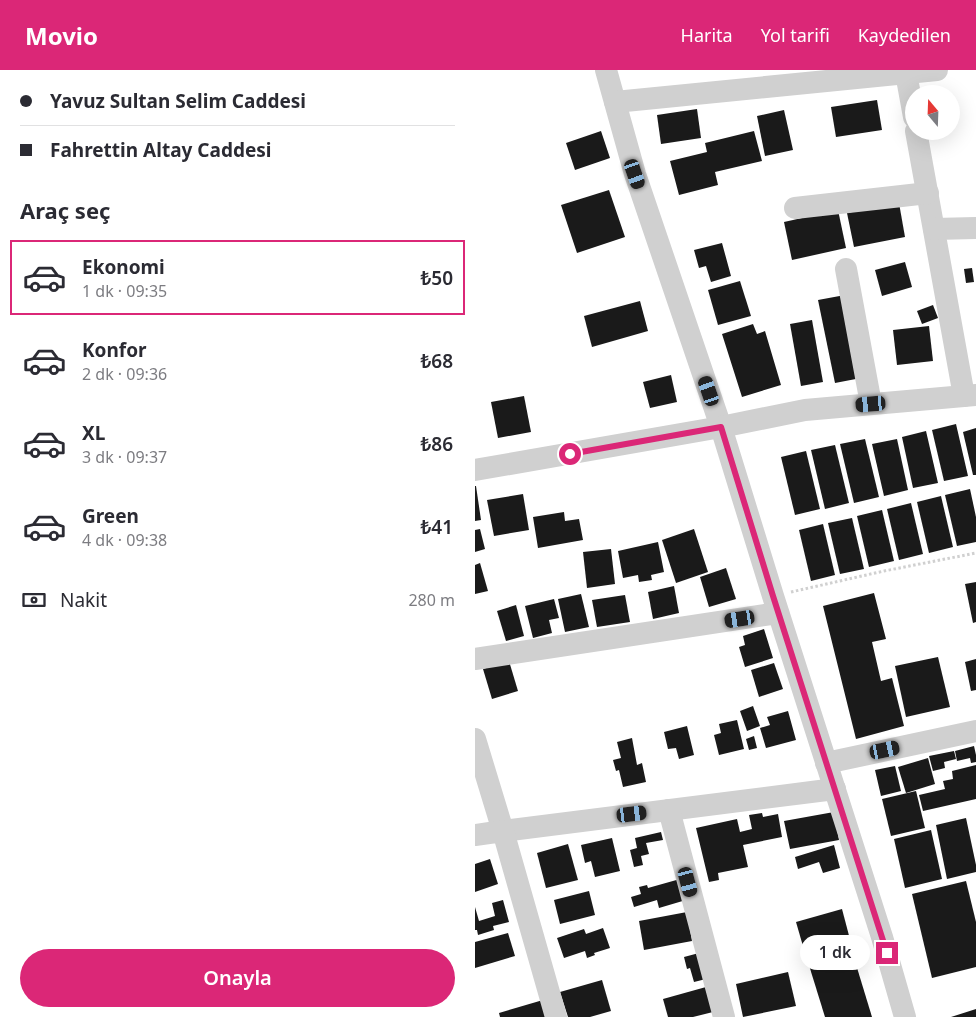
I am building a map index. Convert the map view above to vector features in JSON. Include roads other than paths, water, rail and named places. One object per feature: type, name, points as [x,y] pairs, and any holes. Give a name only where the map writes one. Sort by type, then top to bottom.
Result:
[{"type":"street","points":[[606,70],[635,174],[721,427],[882,937],[905,1017]]},
{"type":"street","points":[[615,102],[937,70]]},
{"type":"street","points":[[906,72],[908,85]]},
{"type":"street","points":[[475,470],[721,427],[805,410],[970,396],[934,229],[918,140]]},
{"type":"street","points":[[795,208],[927,193]]},
{"type":"street","points":[[934,229],[976,228]]},
{"type":"street","points":[[846,269],[871,404]]},
{"type":"street","points":[[475,659],[776,605]]},
{"type":"street","points":[[826,763],[976,731]]},
{"type":"street","points":[[475,738],[556,1017]]},
{"type":"street","points":[[475,835],[835,789]]},
{"type":"street","points":[[669,810],[723,1017]]}]
